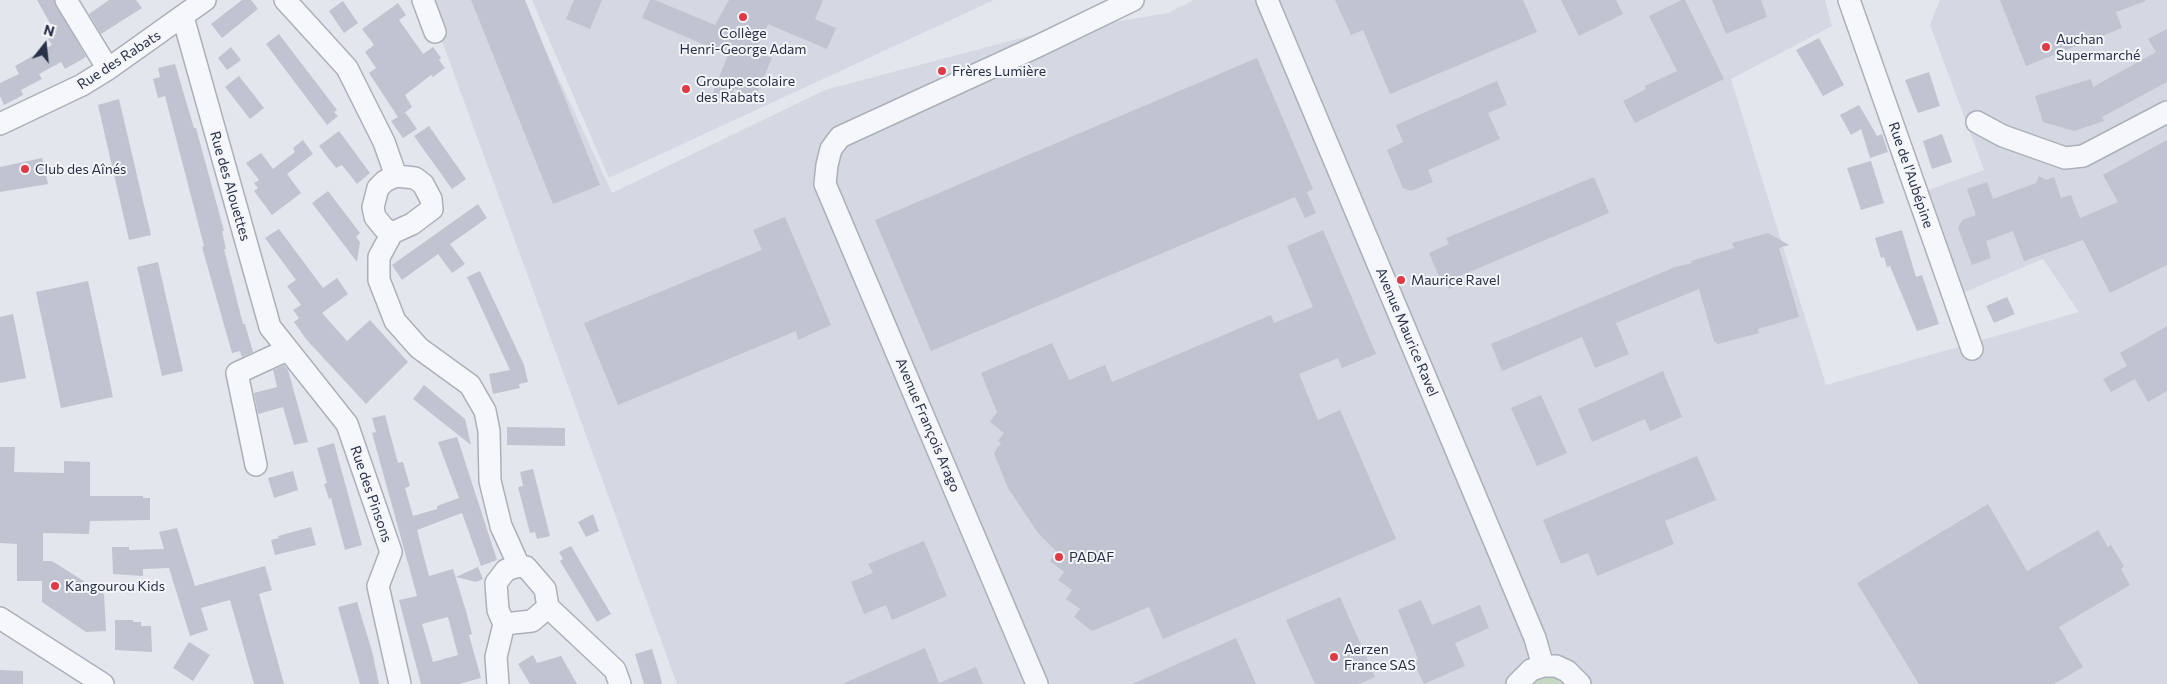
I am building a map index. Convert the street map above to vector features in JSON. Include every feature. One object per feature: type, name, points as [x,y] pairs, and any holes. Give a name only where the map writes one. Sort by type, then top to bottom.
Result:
[{"type":"street","points":[[66,0],[108,69]]},
{"type":"street","name":"Rue des Rabats","points":[[0,124],[82,85],[108,69],[205,0]]},
{"type":"street","points":[[285,0],[347,68],[384,142],[396,176]]},
{"type":"street","points":[[423,0],[435,32]]},
{"type":"street","name":"Avenue François Arago","points":[[1037,684],[825,184],[827,165],[831,149],[840,137],[1133,0]]},
{"type":"street","name":"Avenue Maurice Ravel","points":[[1267,0],[1535,638],[1543,666]]},
{"type":"street","name":"Rue de l'Aubépine","points":[[1849,0],[1972,349]]},
{"type":"street","name":"Rue des Alouettes","points":[[183,17],[270,327],[287,350]]},
{"type":"street","points":[[1977,122],[2003,136],[2065,158],[2083,156],[2167,112]]},
{"type":"street","points":[[392,233],[384,228],[375,217],[373,207],[378,188],[385,181],[396,176],[415,178],[423,184],[431,199],[432,209],[412,224],[392,233],[379,257],[379,280],[395,321],[419,348],[470,385],[485,411],[489,431],[490,481],[501,526],[519,566]]},
{"type":"street","points":[[256,465],[237,373],[287,350]]},
{"type":"street","name":"Rue des Pinsons","points":[[287,350],[346,424],[391,552],[378,586],[400,684]]},
{"type":"street","points":[[498,684],[496,657],[504,624],[498,610],[496,583],[506,570],[519,566],[526,567],[545,590],[548,606],[615,670],[620,684]]},
{"type":"street","points":[[504,624],[532,621],[548,606]]},
{"type":"street","points":[[0,618],[103,684]]},
{"type":"street","points":[[1516,684],[1531,670],[1543,666],[1556,666],[1567,671],[1580,684]]},
{"type":"shaded area","points":[[427,0],[522,0],[612,193],[825,90],[1025,37],[1168,13],[1194,0],[1825,0],[1832,26],[1731,79],[1826,385],[2079,312],[2043,259],[1960,294],[1926,191],[1984,170],[1930,25],[1940,0],[2167,0],[2167,684],[677,684]]},
{"type":"shaded area","name":"Groupe scolaire des Rabats","points":[[532,0],[994,0],[609,178]]},
{"type":"green space","points":[[1543,676],[1560,678],[1567,684],[1529,684]]},
{"type":"building","points":[[37,0],[54,0],[86,57],[65,69],[61,62],[39,74],[42,79],[21,90],[23,95],[4,105],[0,96],[0,83],[19,74],[15,66],[52,45],[48,39],[56,34]]},
{"type":"building","points":[[109,0],[136,0],[142,8],[101,34],[89,14]]},
{"type":"building","points":[[242,0],[251,0],[258,9],[222,38],[211,24]]},
{"type":"building","points":[[471,0],[525,0],[600,185],[553,204]]},
{"type":"building","points":[[574,0],[602,0],[590,29],[566,19]]},
{"type":"building","points":[[650,0],[655,0],[715,25],[729,0],[823,0],[815,19],[836,28],[827,49],[768,24],[756,51],[772,58],[755,98],[734,89],[730,102],[712,95],[728,55],[642,18]]},
{"type":"building","points":[[1335,0],[1523,0],[1537,32],[1390,94],[1363,30],[1351,35]]},
{"type":"building","points":[[1561,0],[1616,0],[1623,14],[1579,36]]},
{"type":"building","points":[[1685,0],[1724,79],[1635,123],[1623,101],[1646,89],[1645,86],[1677,71],[1649,16]]},
{"type":"building","points":[[1712,0],[1761,0],[1767,17],[1726,34]]},
{"type":"building","name":"Auchan Supermarché","points":[[2000,0],[2146,1],[2116,12],[2122,28],[2026,66]]},
{"type":"building","points":[[343,1],[358,23],[344,33],[329,11]]},
{"type":"building","points":[[398,3],[406,15],[399,20],[423,54],[433,47],[445,68],[433,77],[431,75],[405,95],[412,107],[405,112],[417,129],[403,138],[391,121],[398,117],[369,73],[376,68],[365,52],[374,45],[362,29]]},
{"type":"building","points":[[2167,29],[2167,82],[2102,117],[2104,121],[2074,131],[2043,122],[2035,96],[2091,79],[2093,87],[2156,52],[2148,39]]},
{"type":"building","points":[[279,34],[337,110],[334,112],[338,116],[327,125],[266,44]]},
{"type":"building","points":[[1819,38],[1844,85],[1823,96],[1796,50]]},
{"type":"building","points":[[231,47],[241,60],[227,70],[218,58]]},
{"type":"building","points":[[1257,58],[1313,189],[1307,192],[1316,213],[1305,218],[1295,197],[931,351],[875,220]]},
{"type":"building","points":[[175,64],[194,128],[196,128],[224,231],[222,231],[226,249],[224,249],[243,324],[245,324],[253,352],[242,357],[240,351],[232,353],[202,247],[204,246],[165,96],[158,98],[153,79],[160,77],[158,68]]},
{"type":"building","points":[[1929,72],[1940,106],[1918,113],[1905,80]]},
{"type":"building","points":[[239,76],[264,108],[250,119],[225,87]]},
{"type":"building","points":[[1497,81],[1507,105],[1488,113],[1500,139],[1428,170],[1433,182],[1411,191],[1403,188],[1387,150],[1403,142],[1396,125]]},
{"type":"building","points":[[119,99],[151,235],[129,240],[98,105]]},
{"type":"building","points":[[1859,105],[1877,136],[1882,134],[1888,152],[1870,158],[1861,129],[1851,135],[1840,115]]},
{"type":"building","points":[[429,126],[466,179],[452,189],[414,136]]},
{"type":"building","points":[[339,131],[370,173],[357,184],[342,165],[336,168],[319,146]]},
{"type":"building","points":[[1942,134],[1952,162],[1932,169],[1923,141]]},
{"type":"building","points":[[303,140],[313,154],[287,174],[301,193],[272,215],[254,191],[258,188],[254,183],[259,180],[246,163],[261,153],[273,169],[295,152],[293,148]]},
{"type":"building","points":[[2167,140],[2167,265],[2110,293],[2083,240],[2024,261],[2013,231],[1986,241],[1991,258],[1972,265],[1958,228],[1962,220],[1976,215],[1967,189],[1987,182],[1993,199],[2036,183],[2039,176],[2046,180],[2054,177],[2061,198],[2071,195],[2080,218],[2118,202],[2103,175]]},
{"type":"building","points":[[42,158],[48,184],[0,192],[0,167]]},
{"type":"building","points":[[1871,161],[1884,203],[1861,210],[1847,168]]},
{"type":"building","points":[[1594,177],[1609,213],[1460,276],[1463,283],[1449,289],[1446,282],[1442,284],[1429,253],[1449,244],[1446,238]]},
{"type":"building","points":[[328,191],[360,233],[356,237],[360,242],[357,262],[312,203]]},
{"type":"building","points":[[478,204],[487,218],[450,244],[465,264],[452,273],[438,254],[402,280],[392,265]]},
{"type":"building","points":[[785,217],[831,325],[798,340],[796,331],[618,405],[584,323],[762,250],[753,230]]},
{"type":"building","points":[[279,229],[323,288],[337,278],[348,294],[322,313],[347,341],[370,320],[408,362],[366,404],[306,339],[294,322],[299,318],[293,310],[301,305],[287,286],[296,280],[265,238]]},
{"type":"building","points":[[1323,230],[1376,354],[1342,368],[1338,358],[1299,374],[1318,420],[1340,410],[1396,539],[1163,639],[1149,607],[1092,631],[1074,617],[1080,609],[1066,599],[1072,590],[1058,580],[1064,572],[1050,561],[1057,552],[1038,533],[1008,488],[994,453],[1001,443],[998,441],[1004,433],[990,422],[997,412],[981,373],[1052,343],[1069,380],[1105,365],[1112,382],[1271,315],[1274,323],[1313,307],[1287,246]]},
{"type":"building","points":[[1902,230],[1916,277],[1922,275],[1939,324],[1917,331],[1890,266],[1887,267],[1884,257],[1881,258],[1875,238]]},
{"type":"building","points":[[1768,233],[1789,245],[1779,248],[1799,317],[1758,329],[1759,333],[1718,344],[1714,341],[1699,289],[1616,323],[1629,354],[1595,368],[1582,337],[1502,371],[1491,344],[1675,267],[1734,248],[1732,243]]},
{"type":"building","points":[[158,262],[183,371],[162,376],[137,267]]},
{"type":"building","points":[[480,271],[524,365],[528,382],[519,384],[520,388],[493,394],[489,374],[510,370],[467,277]]},
{"type":"building","points":[[88,281],[113,397],[61,408],[36,292]]},
{"type":"building","points":[[2007,297],[2015,314],[1994,323],[1986,306]]},
{"type":"building","points":[[13,314],[26,378],[0,383],[0,317]]},
{"type":"building","points":[[2167,326],[2167,391],[2148,402],[2135,379],[2111,392],[2103,379],[2127,366],[2120,353]]},
{"type":"building","points":[[284,365],[288,370],[308,442],[294,445],[283,407],[258,414],[254,393],[277,387],[273,370]]},
{"type":"building","points":[[1663,371],[1682,417],[1650,431],[1645,419],[1592,442],[1578,409]]},
{"type":"building","points":[[424,385],[465,419],[471,445],[413,399]]},
{"type":"building","points":[[1541,395],[1567,453],[1537,466],[1511,408]]},
{"type":"building","points":[[385,415],[398,463],[403,462],[410,486],[405,488],[413,516],[437,509],[437,506],[459,498],[438,442],[457,437],[497,560],[481,566],[462,513],[417,530],[429,576],[453,569],[472,634],[469,635],[481,678],[459,684],[421,684],[399,600],[417,596],[372,433],[376,432],[372,418]],"holes":[[[448,617],[458,655],[433,662],[422,624]]]},
{"type":"building","points":[[507,427],[565,428],[565,446],[507,445]]},
{"type":"building","points":[[334,443],[362,545],[345,550],[331,498],[329,499],[324,484],[327,483],[317,448]]},
{"type":"building","points":[[0,447],[15,447],[14,472],[64,473],[64,461],[90,462],[90,496],[143,496],[143,498],[150,498],[150,520],[90,521],[89,534],[43,533],[43,561],[52,561],[104,594],[106,631],[86,632],[42,602],[42,581],[17,581],[17,544],[0,543]]},
{"type":"building","points":[[1697,456],[1716,500],[1665,521],[1674,544],[1597,576],[1588,553],[1561,564],[1543,520]]},
{"type":"building","points":[[533,469],[550,536],[537,539],[535,532],[530,533],[518,487],[523,486],[520,472]]},
{"type":"building","points":[[293,471],[298,490],[274,498],[268,478]]},
{"type":"building","points":[[1988,504],[2027,571],[2098,530],[2108,547],[2111,545],[2124,566],[2121,569],[2130,585],[2059,627],[2083,667],[2054,684],[1919,684],[1857,583]]},
{"type":"building","points":[[593,514],[599,531],[586,537],[578,522]]},
{"type":"building","points":[[311,527],[316,545],[275,555],[271,540],[279,538],[278,536]]},
{"type":"building","points":[[177,528],[195,586],[265,566],[272,590],[259,594],[284,684],[254,684],[230,600],[201,608],[208,630],[190,636],[169,568],[143,569],[143,576],[113,574],[112,547],[129,547],[129,550],[164,549],[159,532]]},
{"type":"building","points":[[924,541],[947,596],[892,620],[886,605],[864,614],[851,582],[873,573],[868,564]]},
{"type":"building","points":[[571,546],[611,614],[597,622],[560,561],[563,559],[559,552]]},
{"type":"building","points":[[478,567],[483,579],[476,582],[456,577]]},
{"type":"building","name":"Aerzen France SAS","points":[[1340,597],[1375,677],[1359,684],[1315,684],[1286,620]]},
{"type":"building","points":[[1421,600],[1432,625],[1480,605],[1489,628],[1455,643],[1465,666],[1424,684],[1413,661],[1418,659],[1398,610]]},
{"type":"building","points":[[357,602],[372,651],[379,684],[360,684],[338,607]]},
{"type":"building","points":[[115,620],[133,620],[133,622],[141,622],[141,626],[151,626],[152,652],[115,650]]},
{"type":"building","points":[[1236,638],[1256,684],[1132,684]]},
{"type":"building","points":[[189,642],[210,655],[193,681],[173,668]]},
{"type":"building","points":[[925,648],[939,683],[976,667],[983,684],[842,684]]},
{"type":"building","points":[[652,649],[662,684],[644,684],[635,654]]},
{"type":"building","points":[[533,655],[537,663],[561,656],[577,684],[530,684],[518,664]]},
{"type":"building","points":[[0,670],[23,671],[23,684],[0,684]]},
{"type":"place","name":"Collège Henri-George Adam","points":[[743,17]]},
{"type":"place","name":"Auchan Supermarché","points":[[2046,47]]},
{"type":"place","name":"Frères Lumière","points":[[942,71]]},
{"type":"place","name":"Groupe scolaire des Rabats","points":[[686,89]]},
{"type":"place","name":"Club des Aînés","points":[[25,169]]},
{"type":"place","name":"Maurice Ravel","points":[[1401,280]]},
{"type":"place","name":"PADAF","points":[[1059,557]]},
{"type":"place","name":"Kangourou Kids","points":[[55,586]]},
{"type":"place","name":"Aerzen France SAS","points":[[1334,657]]}]
